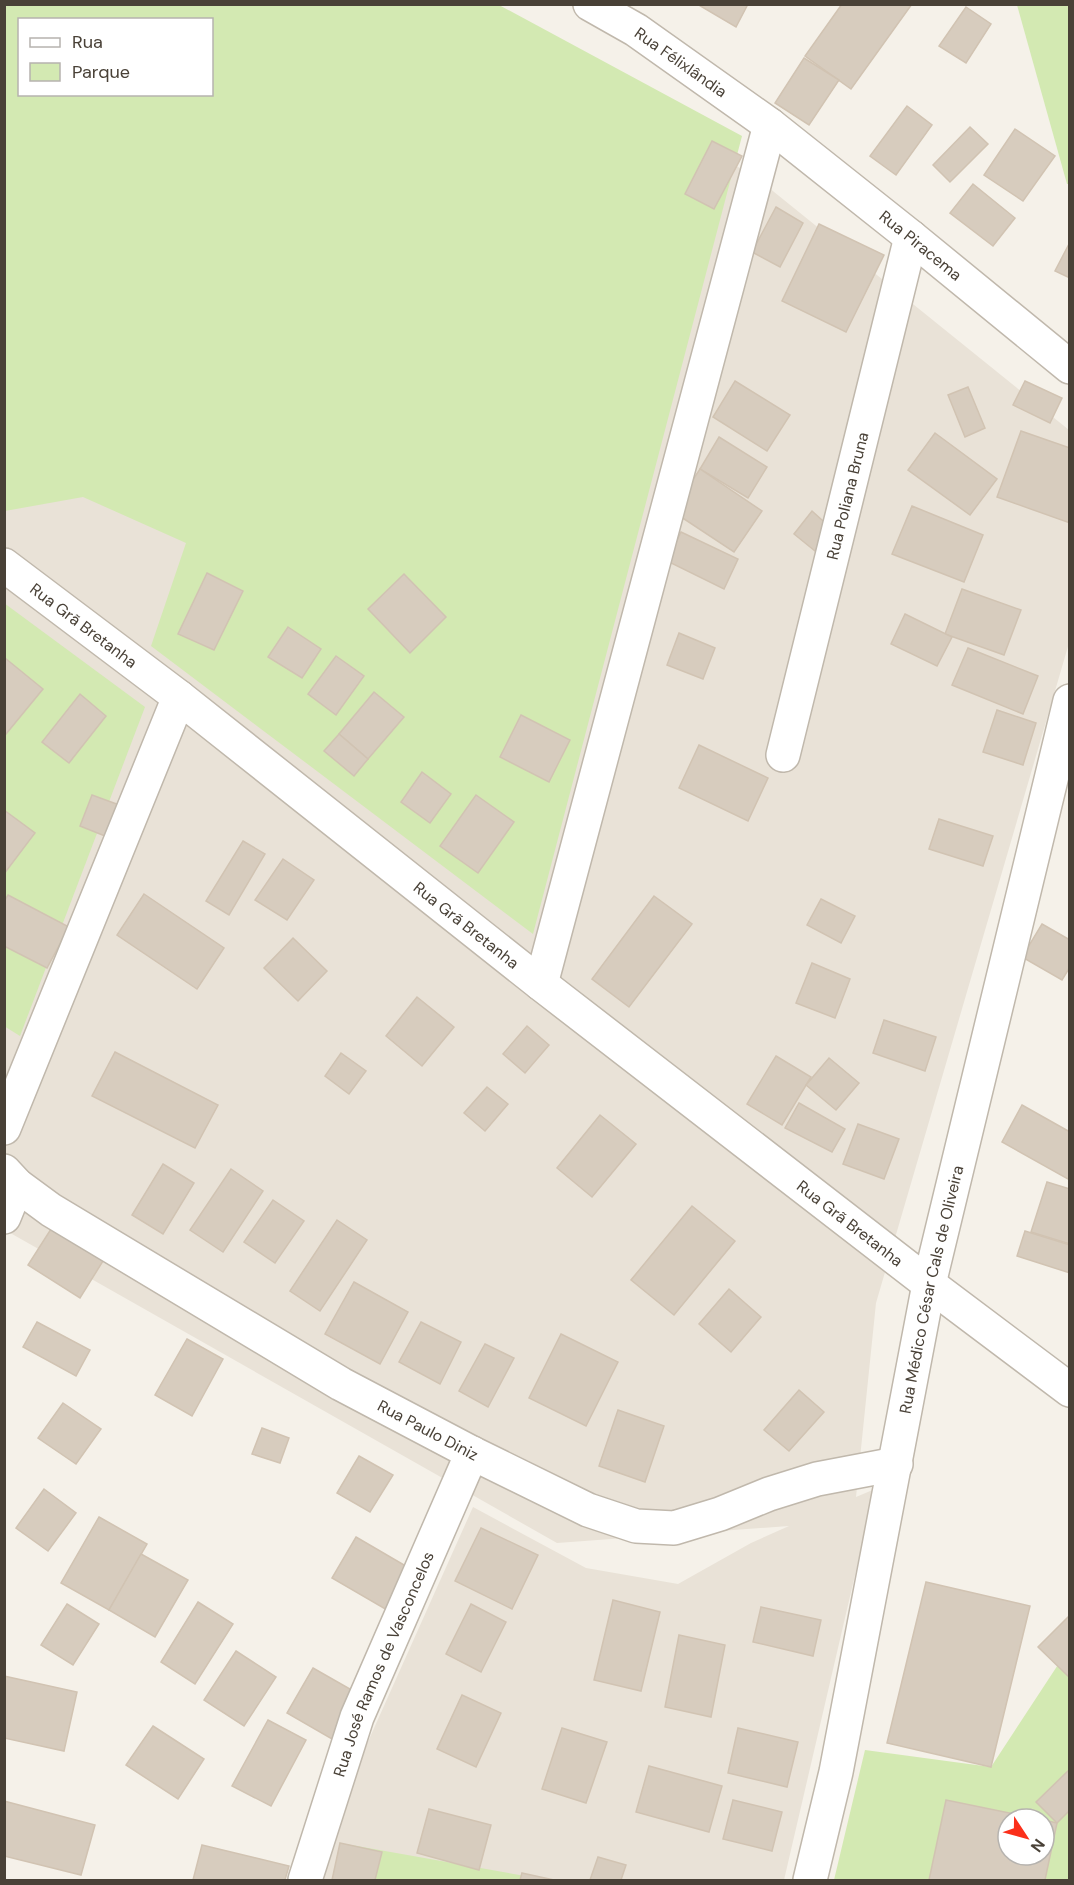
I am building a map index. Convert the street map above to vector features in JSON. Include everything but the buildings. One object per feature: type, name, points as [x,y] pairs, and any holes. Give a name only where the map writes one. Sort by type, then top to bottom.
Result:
[{"type":"street","name":"Rua Félixlândia","points":[[590,4],[636,30],[770,125]]},
{"type":"street","name":"Rua Piracema","points":[[770,125],[1070,367]]},
{"type":"street","points":[[541,984],[770,125]]},
{"type":"street","name":"Rua Poliana Bruna","points":[[783,755],[911,237]]},
{"type":"street","name":"Rua Grã Bretanha","points":[[4,565],[179,697],[541,984],[1070,1390]]},
{"type":"street","points":[[4,1128],[179,697]]},
{"type":"street","name":"Rua Médico César Cals de Oliveira","points":[[810,1881],[836,1772],[929,1284],[1070,701]]},
{"type":"street","points":[[4,1217],[11,1178]]},
{"type":"street","name":"Rua Paulo Diniz","points":[[11,1178],[51,1210],[341,1384],[472,1453],[588,1510],[636,1526],[674,1528],[817,1479],[896,1464]]},
{"type":"street","name":"Rua José Ramos de Vasconcelos","points":[[305,1881],[357,1718],[472,1453]]},
{"type":"shaded area","points":[[5,5],[437,5],[753,175],[1069,430],[1069,643],[876,1303],[856,1497],[875,1489],[784,1880],[320,1880],[362,1755],[473,1507],[586,1568],[678,1584],[751,1543],[789,1526],[557,1543],[5,1230]]},
{"type":"green space","points":[[5,5],[499,5],[742,136],[533,934],[151,646],[186,543],[83,497],[5,511]]},
{"type":"green space","points":[[1017,5],[1069,5],[1069,184],[1067,184]]},
{"type":"green space","points":[[4,603],[145,707],[20,1036],[4,1026]]},
{"type":"green space","points":[[1069,1648],[1069,1880],[834,1880],[865,1750],[991,1767]]},
{"type":"green space","points":[[340,1843],[548,1880],[333,1880]]}]
